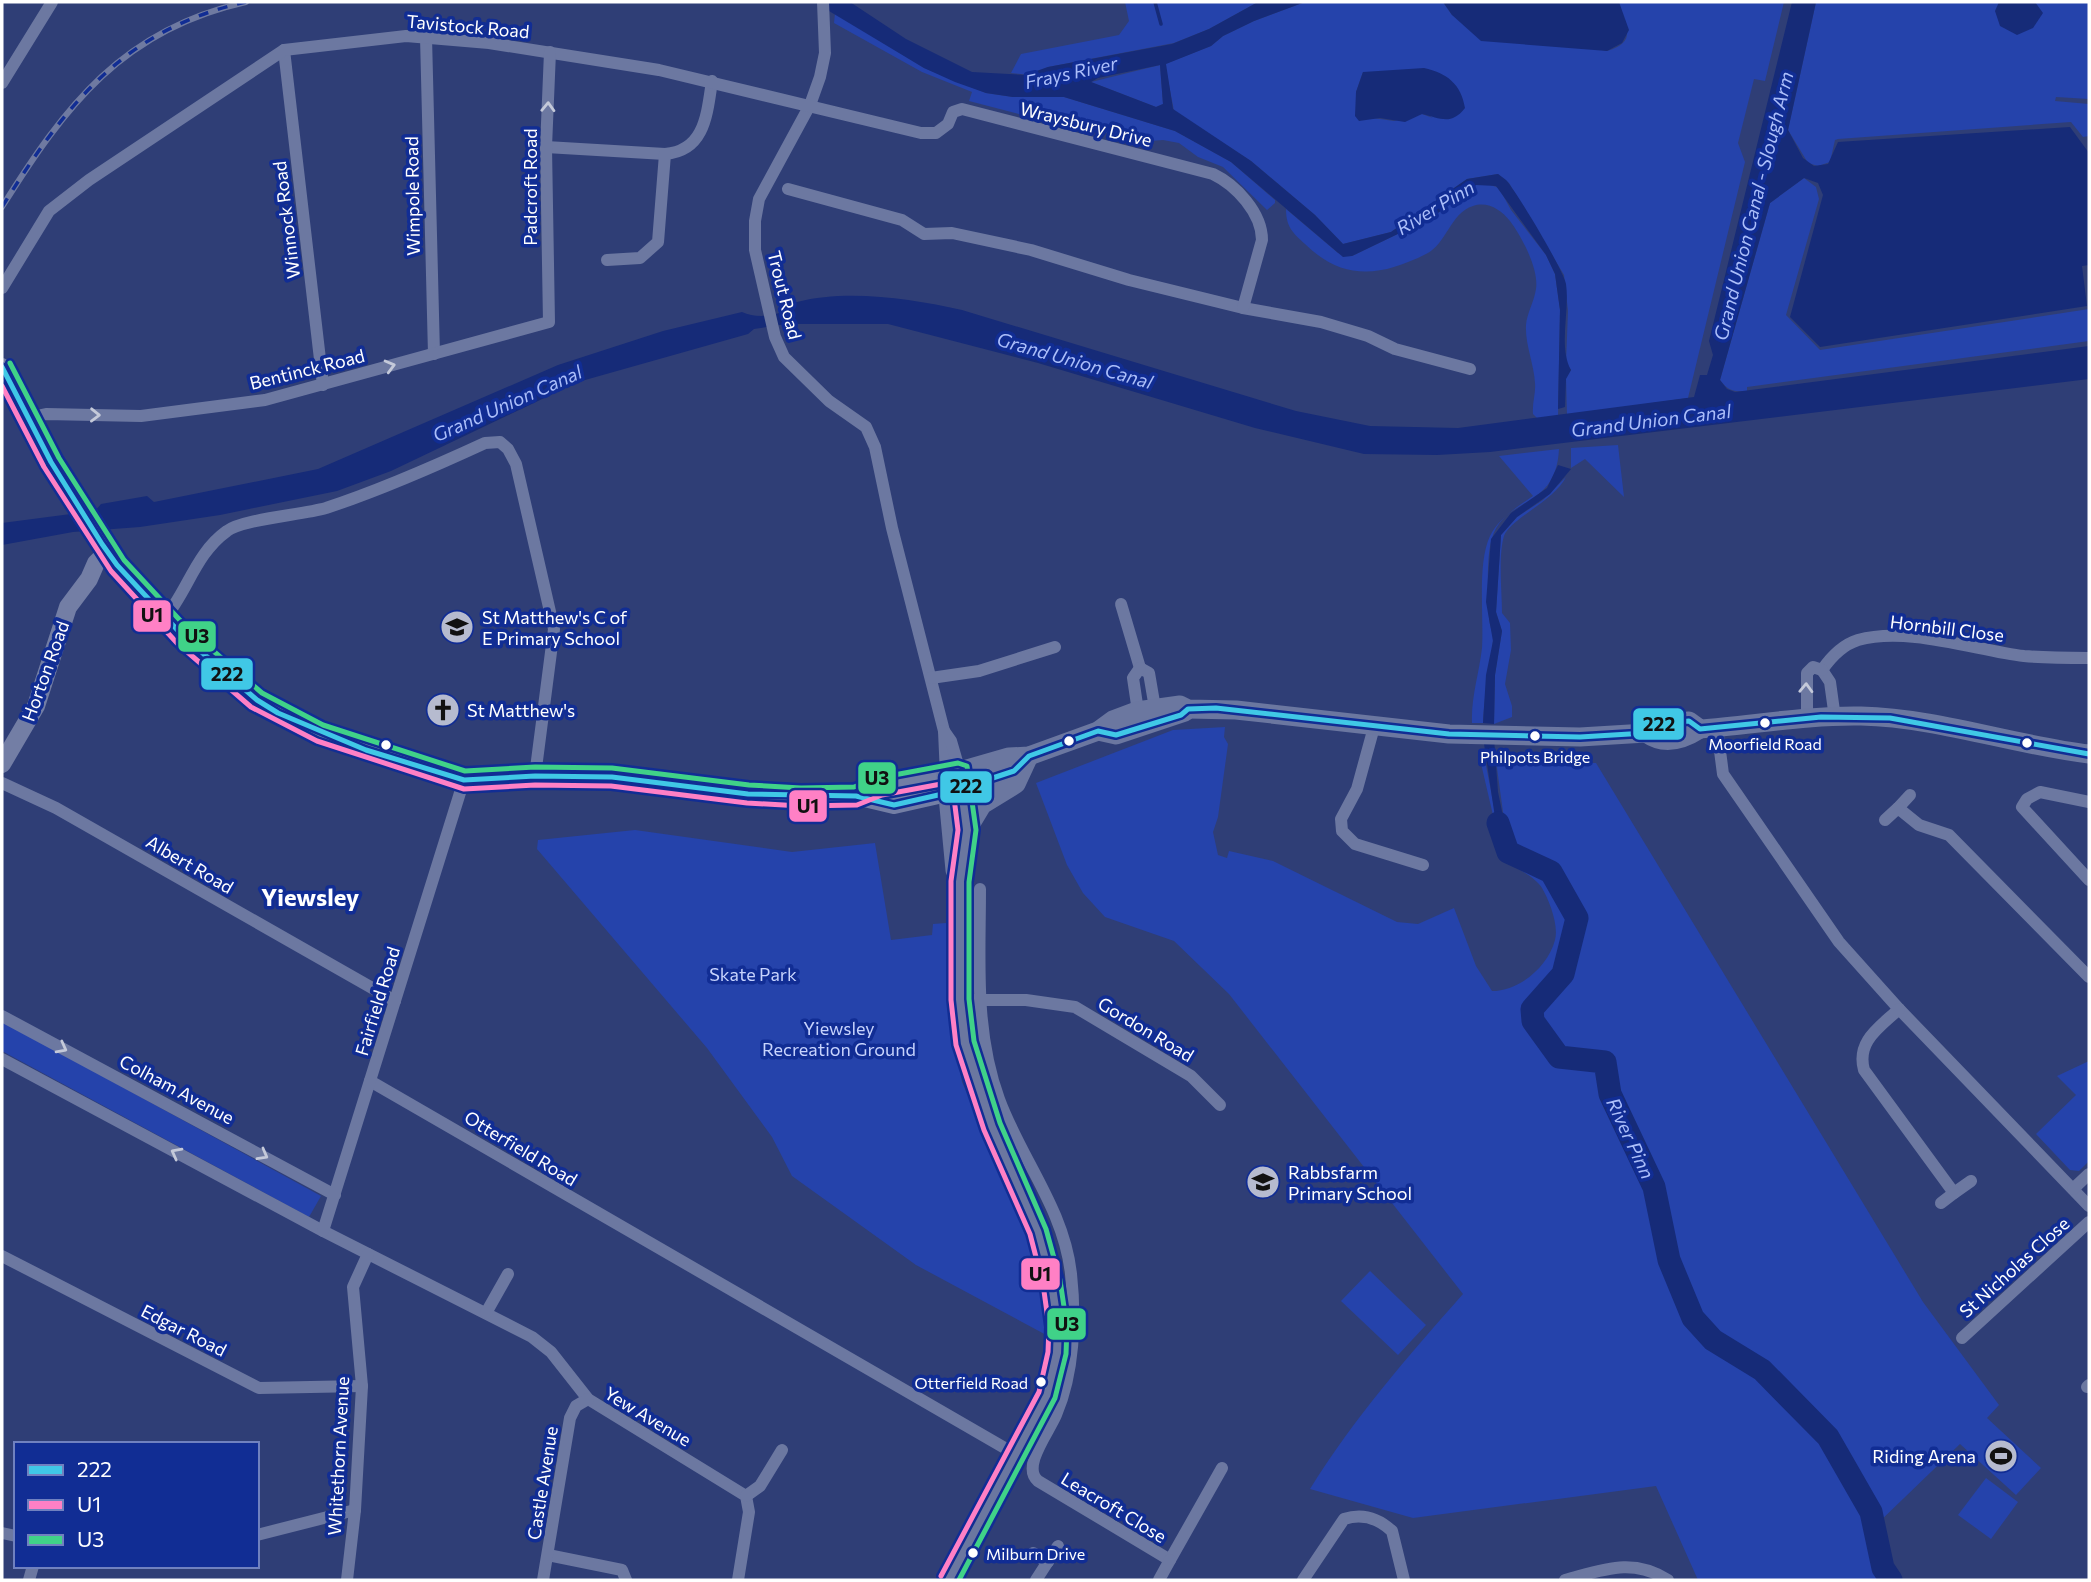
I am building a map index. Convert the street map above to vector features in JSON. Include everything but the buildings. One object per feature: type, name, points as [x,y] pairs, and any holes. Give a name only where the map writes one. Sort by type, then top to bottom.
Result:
[{"type":"main road","points":[[954,782],[1014,771],[1029,756],[1098,731],[1116,735],[1147,717],[1188,709],[1236,710],[1374,727],[1502,737],[1646,733],[1657,741],[1685,739],[1709,729],[1863,716],[1971,730],[2035,748],[2089,754]]},
{"type":"main road","points":[[967,830],[982,805],[1016,784],[1029,756]]},
{"type":"main road","points":[[949,1580],[1025,1460],[1051,1383],[1057,1353],[1057,1304],[1038,1231],[975,1079],[965,1043],[970,1000],[960,881],[967,830],[954,782]]},
{"type":"main road","points":[[954,782],[955,870],[960,881]]},
{"type":"street","points":[[2,83],[49,3]]},
{"type":"street","name":"Trout Road","points":[[823,4],[825,52],[810,104],[757,206],[754,241],[775,337],[784,357],[808,384],[866,427],[875,447],[944,731],[951,741],[954,782]]},
{"type":"street","name":"Tavistock Road","points":[[2,288],[49,211],[89,180],[284,50],[345,40],[426,37],[550,52],[712,81],[810,104]]},
{"type":"street","name":"Wimpole Road","points":[[426,37],[434,354]]},
{"type":"street","name":"Winnock Road","points":[[284,50],[323,385]]},
{"type":"street","name":"Padcroft Road","points":[[549,322],[546,147],[550,52]]},
{"type":"street","points":[[546,147],[665,154],[683,150],[698,139],[712,81]]},
{"type":"street","name":"Wraysbury Drive","points":[[810,104],[930,134],[942,130],[953,113],[962,109],[1220,177],[1237,191],[1262,230],[1262,240],[1243,308]]},
{"type":"street","points":[[607,260],[640,258],[659,242],[665,154]]},
{"type":"street","points":[[788,189],[902,220],[924,234],[952,233],[1031,250],[1129,280],[1243,308],[1321,322],[1368,335],[1395,349],[1469,369]]},
{"type":"street","name":"Bentinck Road","points":[[27,418],[46,414],[141,416],[265,400],[549,322]]},
{"type":"street","points":[[2,367],[27,418],[109,554],[165,618],[267,708],[343,741],[464,780],[535,776],[612,777],[774,796],[856,796],[894,805],[954,782]]},
{"type":"street","points":[[165,618],[176,604],[197,563],[213,543],[233,527],[325,508],[401,482],[485,443],[500,442],[508,449],[516,464],[554,629],[535,776]]},
{"type":"street","name":"Horton Road","points":[[2,764],[36,706],[68,607],[89,579],[106,575],[109,554]]},
{"type":"street","points":[[1121,604],[1140,668],[1133,678],[1147,717]]},
{"type":"street","name":"Hornbill Close","points":[[1807,721],[1807,673],[1813,667],[1822,670],[1835,653],[1855,641],[1884,637],[1912,638],[2026,656],[2089,658]]},
{"type":"street","points":[[931,678],[979,671],[1055,648]]},
{"type":"street","points":[[1822,670],[1829,682],[1835,718]]},
{"type":"street","points":[[1374,727],[1357,789],[1341,819],[1342,831],[1354,844],[1423,865]]},
{"type":"street","points":[[1709,729],[1723,774],[1839,942],[1899,1009],[2089,1206]]},
{"type":"street","name":"Fairfield Road","points":[[323,1231],[464,780]]},
{"type":"street","name":"Albert Road","points":[[2,783],[56,808],[395,1001]]},
{"type":"street","points":[[2089,802],[2040,792],[2028,799],[2022,807],[2089,880]]},
{"type":"street","points":[[1885,820],[1910,795]]},
{"type":"street","points":[[1898,808],[1919,825],[1949,835],[2089,977]]},
{"type":"street","points":[[970,1000],[980,889]]},
{"type":"street","name":"Gordon Road","points":[[970,1000],[1026,1000],[1075,1007],[1191,1076],[1220,1105]]},
{"type":"street","points":[[1899,1009],[1868,1039],[1861,1058],[1864,1070],[1954,1193]]},
{"type":"street","name":"Colham Avenue","points":[[2,1016],[335,1195]]},
{"type":"street","points":[[2,1059],[323,1231]]},
{"type":"street","name":"Otterfield Road","points":[[370,1080],[1025,1460]]},
{"type":"street","points":[[2073,1189],[2089,1174]]},
{"type":"street","points":[[1941,1203],[1971,1181]]},
{"type":"street","name":"St Nicholas Close","points":[[1962,1338],[2089,1222]]},
{"type":"street","name":"Yew Avenue","points":[[323,1231],[532,1337],[551,1352],[587,1399],[746,1496]]},
{"type":"street","name":"Whitethorn Avenue","points":[[347,1580],[355,1510],[362,1386],[353,1287],[369,1254]]},
{"type":"street","name":"Edgar Road","points":[[2,1256],[259,1388],[362,1386]]},
{"type":"street","points":[[486,1313],[508,1274]]},
{"type":"street","name":"Castle Avenue","points":[[543,1580],[570,1418],[576,1406],[587,1399]]},
{"type":"street","points":[[738,1580],[749,1512],[746,1496],[760,1486],[782,1450]]},
{"type":"street","name":"Leacroft Close","points":[[1025,1460],[1038,1482],[1170,1560],[1222,1468]]},
{"type":"street","points":[[259,1534],[355,1510]]},
{"type":"street","points":[[1303,1580],[1344,1519],[1358,1516],[1371,1518],[1392,1531],[1404,1580]]},
{"type":"street","points":[[1036,1580],[1058,1546]]},
{"type":"street","points":[[1033,1553],[1048,1562]]},
{"type":"street","points":[[548,1555],[622,1570],[626,1580]]},
{"type":"street","points":[[1159,1580],[1170,1560]]},
{"type":"street","points":[[1565,1580],[1621,1565],[1656,1573],[1668,1580]]},
{"type":"green space","points":[[1125,2],[1258,2],[1209,29],[1174,43],[1048,67],[1029,75],[1011,73],[1021,54],[1119,35],[1129,21]]},
{"type":"green space","points":[[1305,2],[1443,2],[1452,15],[1607,51],[1617,47],[1627,37],[1619,2],[1784,2],[1765,81],[1754,79],[1738,143],[1745,162],[1688,398],[1567,415],[1566,378],[1571,370],[1566,363],[1568,311],[1564,275],[1509,183],[1498,174],[1467,179],[1391,232],[1343,244],[1315,215],[1251,161],[1174,111],[1165,64],[1211,46],[1223,36]],"holes":[[[1363,72],[1433,118],[1422,114],[1394,121],[1373,118],[1356,92]]]},
{"type":"green space","points":[[1816,2],[2089,2],[2089,99],[2056,97],[2055,101],[2089,104],[2089,136],[2083,137],[2071,122],[1838,139],[1835,140],[1830,162],[1818,166],[1808,163],[1788,130]]},
{"type":"green space","points":[[835,13],[924,68],[986,93],[1013,97],[1064,97],[1175,131],[1231,162],[1275,200],[1275,203],[1267,210],[1223,167],[1198,157],[1179,143],[1163,140],[1137,142],[1075,123],[1061,125],[969,101],[972,92],[922,72],[834,23]]},
{"type":"green space","points":[[1160,65],[1163,104],[1156,107],[1091,82]]},
{"type":"green space","points":[[1804,178],[1816,187],[1819,199],[1786,315],[1820,350],[2089,309],[2089,341],[1747,387],[1747,391],[1729,389],[1720,380],[1770,203]]},
{"type":"green space","points":[[1488,184],[1499,188],[1511,210],[1546,255],[1555,274],[1560,310],[1558,417],[1538,419],[1533,414],[1535,383],[1526,325],[1536,289],[1535,272],[1520,236],[1503,213],[1489,206],[1473,206],[1459,215],[1439,243],[1426,254],[1393,267],[1362,272],[1333,264],[1319,256],[1294,233],[1286,215],[1286,209],[1338,253],[1352,256],[1431,218],[1476,185]]},
{"type":"green space","points":[[1618,445],[1624,497],[1585,459],[1571,468],[1571,448]]},
{"type":"green space","points":[[1559,449],[1556,469],[1549,483],[1540,493],[1498,524],[1509,513],[1533,496],[1499,456]]},
{"type":"green space","points":[[1566,477],[1552,494],[1515,523],[1504,536],[1501,564],[1502,613],[1510,623],[1511,650],[1505,684],[1512,706],[1512,717],[1494,724],[1495,675],[1502,631],[1496,612],[1501,535],[1517,517],[1543,500]]},
{"type":"green space","points":[[1498,524],[1489,555],[1489,621],[1493,639],[1483,723],[1472,723],[1482,648],[1482,575],[1486,547]]},
{"type":"green space","points":[[1225,727],[1224,737],[1228,744],[1218,817],[1213,832],[1218,855],[1227,858],[1229,851],[1273,861],[1397,922],[1418,924],[1454,908],[1476,966],[1492,991],[1512,987],[1539,968],[1551,950],[1556,927],[1545,893],[1539,884],[1503,858],[1479,755],[1484,755],[1505,855],[1530,865],[1510,850],[1507,841],[1496,761],[1596,763],[1923,1302],[1999,1405],[1987,1418],[2041,1468],[2016,1495],[1960,1444],[1876,1525],[1888,1567],[1896,1580],[1698,1580],[1656,1486],[1413,1518],[1310,1489],[1363,1412],[1463,1294],[1229,994],[1174,941],[1105,917],[1083,893],[1067,865],[1036,783],[1173,730]]},
{"type":"green space","name":"Yiewsley Recreation Ground","points":[[635,830],[792,852],[875,843],[891,940],[932,935],[933,924],[946,923],[952,1032],[962,1082],[1042,1263],[1050,1337],[916,1265],[792,1176],[772,1137],[707,1048],[537,849],[538,840]]},
{"type":"green space","points":[[2,1021],[321,1196],[309,1217],[2,1051]]},
{"type":"green space","points":[[2089,1061],[2089,1161],[2079,1171],[2070,1170],[2036,1134],[2076,1095],[2057,1076]]},
{"type":"green space","points":[[1370,1271],[1426,1325],[1398,1355],[1341,1301]]},
{"type":"green space","name":"Riding Arena","points":[[1986,1478],[2018,1502],[1991,1539],[1958,1515]]},
{"type":"water","name":"Frays River","points":[[824,2],[850,2],[906,39],[972,72],[1025,75],[1048,67],[1172,44],[1209,29],[1258,2],[1305,2],[1254,21],[1223,36],[1211,46],[1166,64],[1173,109],[1251,161],[1315,215],[1343,244],[1391,232],[1467,179],[1498,174],[1506,180],[1520,199],[1566,284],[1565,351],[1571,370],[1566,379],[1565,407],[1558,409],[1560,310],[1555,274],[1546,255],[1496,186],[1476,185],[1431,218],[1352,256],[1343,257],[1231,162],[1175,131],[1064,97],[1013,97],[986,93],[924,68],[824,8]],"holes":[[[1160,65],[1163,104],[1156,107],[1091,82],[1098,78]]]},
{"type":"water","points":[[1443,2],[1619,2],[1629,30],[1622,43],[1607,51],[1481,41],[1452,15]]},
{"type":"water","points":[[1792,2],[1816,2],[1788,130],[1803,158],[1814,166],[1828,164],[1838,142],[2070,127],[2089,153],[2089,265],[2082,266],[2087,306],[1820,347],[1790,317],[1823,195],[1818,183],[1804,178],[1770,203],[1720,380],[1727,389],[1735,392],[2089,346],[2089,379],[1490,452],[1437,455],[1364,454],[1255,428],[1038,363],[888,324],[786,324],[754,329],[748,334],[578,382],[391,471],[337,491],[220,515],[140,527],[73,532],[2,545],[2,523],[95,511],[101,504],[147,496],[154,502],[318,469],[558,365],[663,331],[742,312],[765,316],[781,312],[795,303],[838,296],[901,299],[962,310],[1296,411],[1370,426],[1458,428],[1694,397],[1700,375],[1707,375],[1713,355],[1709,341]]},
{"type":"water","points":[[1999,2],[2035,2],[2043,13],[2033,28],[2017,35],[2000,26],[1995,11]]},
{"type":"water","points":[[1424,68],[1440,73],[1456,86],[1465,108],[1460,114],[1445,119],[1422,114],[1405,122],[1380,118],[1359,121],[1355,116],[1356,92],[1363,72]]},
{"type":"water","points":[[1558,465],[1571,469],[1550,494],[1517,517],[1501,535],[1496,612],[1502,631],[1495,675],[1494,724],[1483,723],[1486,675],[1493,641],[1486,602],[1491,539],[1511,513],[1547,488]]},
{"type":"water","points":[[1483,737],[1494,738],[1498,792],[1510,850],[1505,854],[1496,824]]},
{"type":"waterway","points":[[1155,2],[1161,24]]},
{"type":"waterway","name":"River Pinn","points":[[1498,823],[1508,852],[1551,872],[1577,918],[1563,974],[1532,1009],[1533,1021],[1559,1057],[1605,1062],[1610,1094],[1654,1187],[1669,1260],[1693,1318],[1713,1340],[1762,1370],[1828,1437],[1871,1512],[1883,1568],[1891,1580]]},
{"type":"railway","points":[[2,207],[49,136],[74,105],[131,52],[165,31],[203,14],[246,2]]},
{"type":"transit line","name":"U3","points":[[10,363],[59,458],[124,560],[189,630],[262,693],[323,725],[465,771],[535,767],[612,768],[749,785],[801,788],[854,787],[878,778],[958,763],[967,766],[976,830],[969,882],[969,999],[974,1041],[1000,1123],[1046,1229],[1060,1280],[1067,1327],[1066,1354],[1055,1398],[959,1580]]},
{"type":"transit line","name":"222","points":[[2,367],[51,462],[102,544],[117,565],[183,636],[257,700],[278,713],[366,750],[464,780],[535,776],[612,777],[748,794],[856,796],[894,805],[947,793],[1014,771],[1029,756],[1098,731],[1116,735],[1181,715],[1188,709],[1216,708],[1449,734],[1580,737],[1646,733],[1656,724],[1689,721],[1700,729],[1821,717],[1890,718],[2089,754]]},
{"type":"transit line","name":"U1","points":[[2,386],[44,467],[111,571],[177,643],[251,707],[317,741],[464,789],[535,785],[611,786],[747,803],[801,806],[857,805],[882,795],[952,782],[958,830],[951,881],[951,1000],[956,1045],[984,1130],[1030,1234],[1043,1284],[1049,1327],[1048,1352],[1039,1392],[941,1576]]},
{"type":"place","name":"St Matthew's C of E Primary School","points":[[457,627]]},
{"type":"place","name":"St Matthew's","points":[[443,710]]},
{"type":"place","name":"Moorfield Road","points":[[1765,723]]},
{"type":"place","name":"Philpots Bridge","points":[[1535,736]]},
{"type":"place","name":"Rabbsfarm Primary School","points":[[1263,1182]]},
{"type":"place","name":"Otterfield Road","points":[[1041,1382]]},
{"type":"place","name":"Riding Arena","points":[[2001,1456]]},
{"type":"place","name":"Milburn Drive","points":[[973,1553]]},
{"type":"district","name":"Yiewsley","points":[[310,896]]},
{"type":"water label","name":"Grand Union Canal - Slough Arm","points":[[1753,206]]},
{"type":"water label","name":"Grand Union Canal","points":[[1075,360]]},
{"type":"water label","name":"Grand Union Canal","points":[[507,403]]},
{"type":"water label","name":"Grand Union Canal","points":[[1651,420]]},
{"type":"park label","name":"Skate Park","points":[[753,974]]}]
